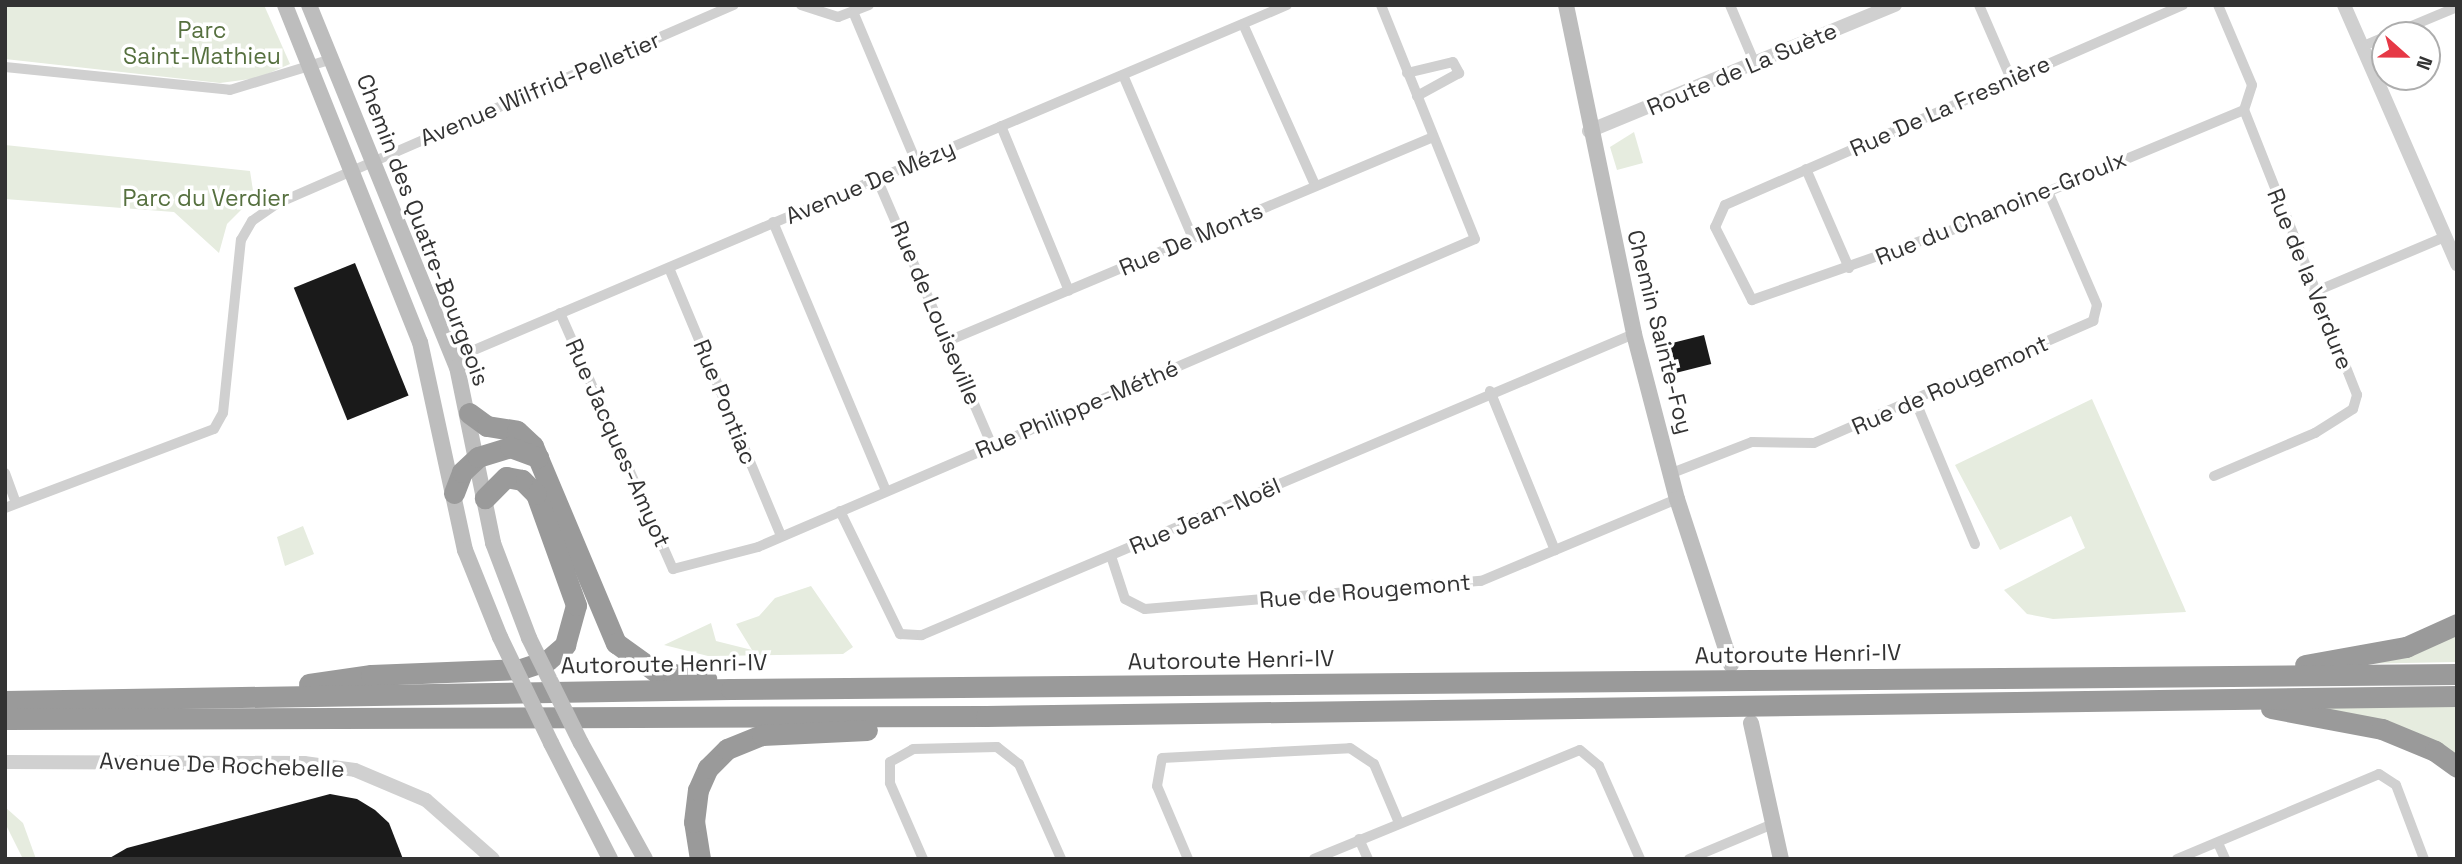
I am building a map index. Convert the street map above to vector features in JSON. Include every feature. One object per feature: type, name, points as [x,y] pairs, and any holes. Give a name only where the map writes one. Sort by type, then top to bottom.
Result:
[{"type":"highway","points":[[469,413],[487,426],[517,432],[538,457],[616,643],[655,671],[731,689]]},
{"type":"highway","points":[[453,492],[463,472],[478,457],[510,447],[538,457]]},
{"type":"highway","points":[[224,697],[371,675],[521,669],[548,660],[570,636],[576,606],[544,514],[529,485],[514,477],[499,481],[485,498]]},
{"type":"highway","points":[[2266,674],[2406,647],[2457,624]]},
{"type":"highway","name":"Autoroute Henri-IV","points":[[5,701],[731,689],[2457,674]]},
{"type":"highway","points":[[5,719],[117,721],[929,715],[2457,696]]},
{"type":"highway","points":[[2220,698],[2354,720],[2410,739],[2457,767]]},
{"type":"highway","points":[[700,859],[694,822],[698,790],[708,768],[727,749],[774,733],[904,728],[929,715]]},
{"type":"highway","points":[[5,731],[117,721]]},
{"type":"main road","name":"Chemin des Quatre-Bourgeois","points":[[285,5],[420,342],[464,550],[500,637],[610,859]]},
{"type":"main road","name":"Chemin des Quatre-Bourgeois","points":[[309,5],[453,359],[469,413],[502,571],[529,638],[580,743],[645,859]]},
{"type":"main road","name":"Chemin Sainte-Foy","points":[[1566,5],[1589,131],[1634,334],[1678,499],[1731,664]]},
{"type":"main road","points":[[1751,723],[1781,859]]},
{"type":"street","name":"Avenue Wilfrid-Pelletier","points":[[5,508],[214,429],[223,413],[241,240],[251,222],[276,204],[733,5]]},
{"type":"street","points":[[801,5],[821,16],[854,14],[869,5]]},
{"type":"street","name":"Avenue De Mézy","points":[[453,359],[773,222],[878,181],[1287,5]]},
{"type":"street","points":[[1381,5],[1433,136]]},
{"type":"street","points":[[1730,5],[1755,64]]},
{"type":"street","name":"Route de La Suète","points":[[1589,131],[1895,5]]},
{"type":"street","points":[[1979,5],[2011,79]]},
{"type":"street","name":"Rue De La Fresnière","points":[[1757,302],[1716,227],[1718,211],[1806,169],[2183,5]]},
{"type":"street","name":"Rue de la Verdure","points":[[2214,475],[2315,433],[2353,409],[2357,395],[2244,110],[2252,85],[2218,5]]},
{"type":"street","points":[[2344,5],[2457,264]]},
{"type":"street","points":[[2424,21],[2457,7]]},
{"type":"street","points":[[854,14],[916,164]]},
{"type":"street","points":[[1243,24],[1315,186]]},
{"type":"street","points":[[2361,47],[2371,43]]},
{"type":"street","points":[[5,67],[230,90],[311,68],[332,59]]},
{"type":"street","points":[[1408,74],[1452,62],[1459,73],[1417,96]]},
{"type":"street","points":[[1123,75],[1192,236]]},
{"type":"street","name":"Rue du Chanoine-Groulx","points":[[1757,302],[2048,191],[2244,110]]},
{"type":"street","points":[[1002,126],[1069,291]]},
{"type":"street","name":"Rue De Monts","points":[[948,341],[1433,136]]},
{"type":"street","name":"Rue Philippe-Méthé","points":[[677,572],[781,536],[885,488],[992,446],[1475,239],[1433,136]]},
{"type":"street","points":[[1806,169],[1849,268]]},
{"type":"street","name":"Rue de Louiseville","points":[[878,181],[992,446]]},
{"type":"street","name":"Rue de Rougemont","points":[[1672,473],[1752,442],[1814,443],[2093,321],[2097,305],[2048,191]]},
{"type":"street","points":[[773,222],[885,488]]},
{"type":"street","points":[[2315,292],[2445,237]]},
{"type":"street","name":"Rue Pontiac","points":[[669,268],[781,536]]},
{"type":"street","name":"Rue Jacques-Amyot","points":[[561,313],[677,572]]},
{"type":"street","name":"Rue Jean-Noël","points":[[840,511],[900,634],[922,635],[1490,391],[1634,334]]},
{"type":"street","points":[[1490,391],[1555,550]]},
{"type":"street","points":[[1915,400],[1975,544]]},
{"type":"street","points":[[5,473],[16,503]]},
{"type":"street","name":"Rue de Rougemont","points":[[1111,556],[1125,599],[1144,609],[1481,581],[1678,499]]},
{"type":"street","points":[[922,859],[890,783],[890,762],[913,749],[997,747],[1019,764],[1060,859]]},
{"type":"street","points":[[1188,859],[1157,786],[1161,758],[1350,748],[1374,764],[1399,823]]},
{"type":"street","points":[[1314,859],[1580,750],[1599,766],[1640,859]]},
{"type":"street","name":"Avenue De Rochebelle","points":[[5,761],[304,763],[355,770],[426,800],[469,832],[493,859]]},
{"type":"street","points":[[2177,859],[2381,774],[2396,785],[2424,859]]},
{"type":"street","points":[[1689,859],[1775,823]]},
{"type":"street","points":[[1359,839],[1368,859]]},
{"type":"street","points":[[630,859],[636,842]]},
{"type":"street","points":[[2218,843],[2225,859]]},
{"type":"green space","name":"Parc Saint-Mathieu","points":[[5,5],[264,5],[290,64],[258,78],[220,83],[5,59]]},
{"type":"green space","points":[[1634,132],[1643,163],[1617,170],[1610,147]]},
{"type":"green space","name":"Parc du Verdier","points":[[5,145],[250,171],[254,197],[227,224],[219,253],[174,212],[5,199]]},
{"type":"green space","points":[[2092,399],[2186,612],[2053,619],[2027,614],[2004,590],[2085,548],[2071,516],[2000,550],[1955,465]]},
{"type":"green space","points":[[303,526],[314,554],[285,566],[277,537]]},
{"type":"green space","points":[[811,586],[853,647],[843,654],[708,656],[664,645],[711,623],[716,641],[752,650],[736,624],[759,616],[775,598]]},
{"type":"green space","points":[[2457,632],[2457,662],[2352,664]]},
{"type":"green space","points":[[2457,705],[2457,759],[2323,710],[2323,706]]},
{"type":"green space","points":[[5,807],[23,823],[36,859],[23,859],[5,823]]},
{"type":"building","points":[[355,263],[409,396],[347,420],[294,288]]},
{"type":"building","points":[[1704,335],[1711,364],[1667,375],[1659,346]]},
{"type":"building","points":[[330,794],[357,799],[375,810],[389,823],[403,859],[108,859],[127,848]]}]
